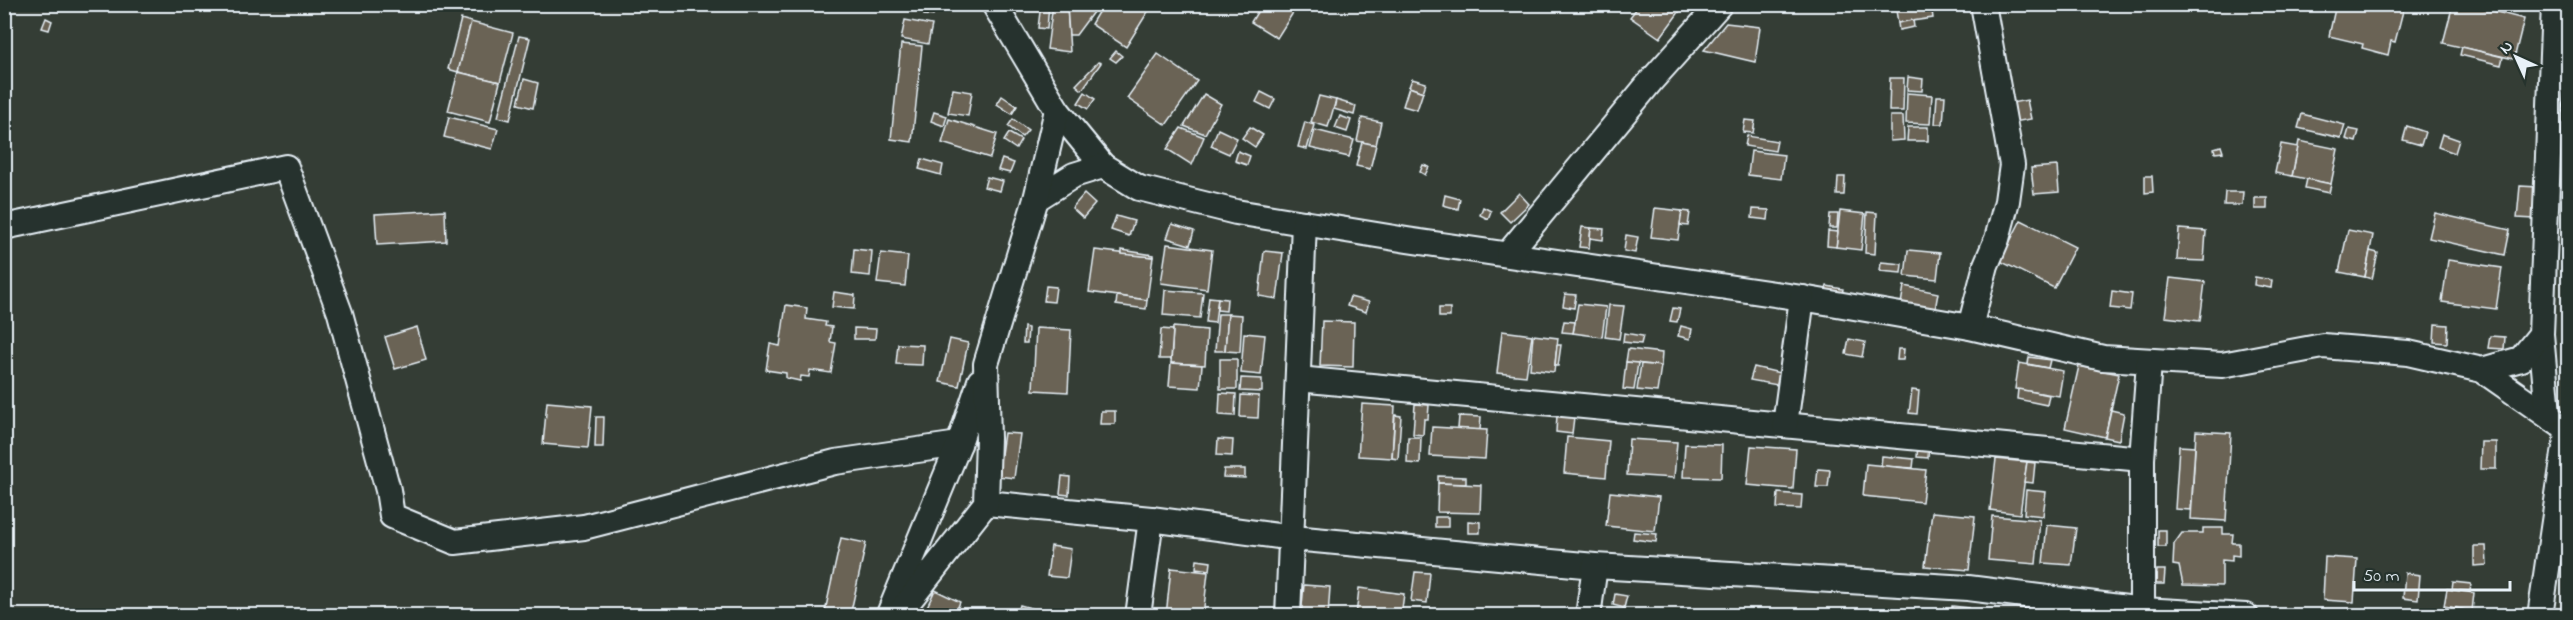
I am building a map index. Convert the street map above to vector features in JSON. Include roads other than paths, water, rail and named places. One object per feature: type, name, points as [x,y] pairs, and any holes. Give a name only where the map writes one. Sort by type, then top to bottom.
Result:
[{"type":"street","points":[[994,4],[1057,110],[1103,166],[1139,188],[1236,212],[1802,298],[1970,327],[2103,358],[2222,364],[2323,346],[2408,353],[2482,370],[2548,413],[2568,429],[2540,615]]},
{"type":"street","points":[[1508,254],[1651,81],[1720,4]]},
{"type":"street","points":[[1970,327],[1986,265],[1997,239],[2007,201],[2012,165],[1983,4]]},
{"type":"street","points":[[2548,413],[2541,334],[2554,4]]},
{"type":"street","points":[[889,615],[959,444],[986,364],[1036,199],[1057,110]]},
{"type":"street","points":[[1036,199],[1074,175],[1103,166]]},
{"type":"street","points":[[4,226],[286,167],[340,313],[388,490],[392,516],[455,542],[584,526],[835,462],[959,444]]},
{"type":"street","points":[[1288,615],[1293,538],[1304,223]]},
{"type":"street","points":[[1785,425],[1802,298]]},
{"type":"street","points":[[2482,370],[2520,359],[2541,334]]},
{"type":"street","points":[[2142,613],[2142,459],[2149,362]]},
{"type":"street","points":[[897,615],[986,503],[988,438],[986,364]]},
{"type":"street","points":[[1298,379],[1643,414],[2142,459]]},
{"type":"street","points":[[986,503],[1152,519],[1293,538],[1595,566],[1968,588],[2142,613],[2246,615]]},
{"type":"street","points":[[1138,615],[1152,519]]},
{"type":"street","points":[[1588,615],[1595,566]]}]
